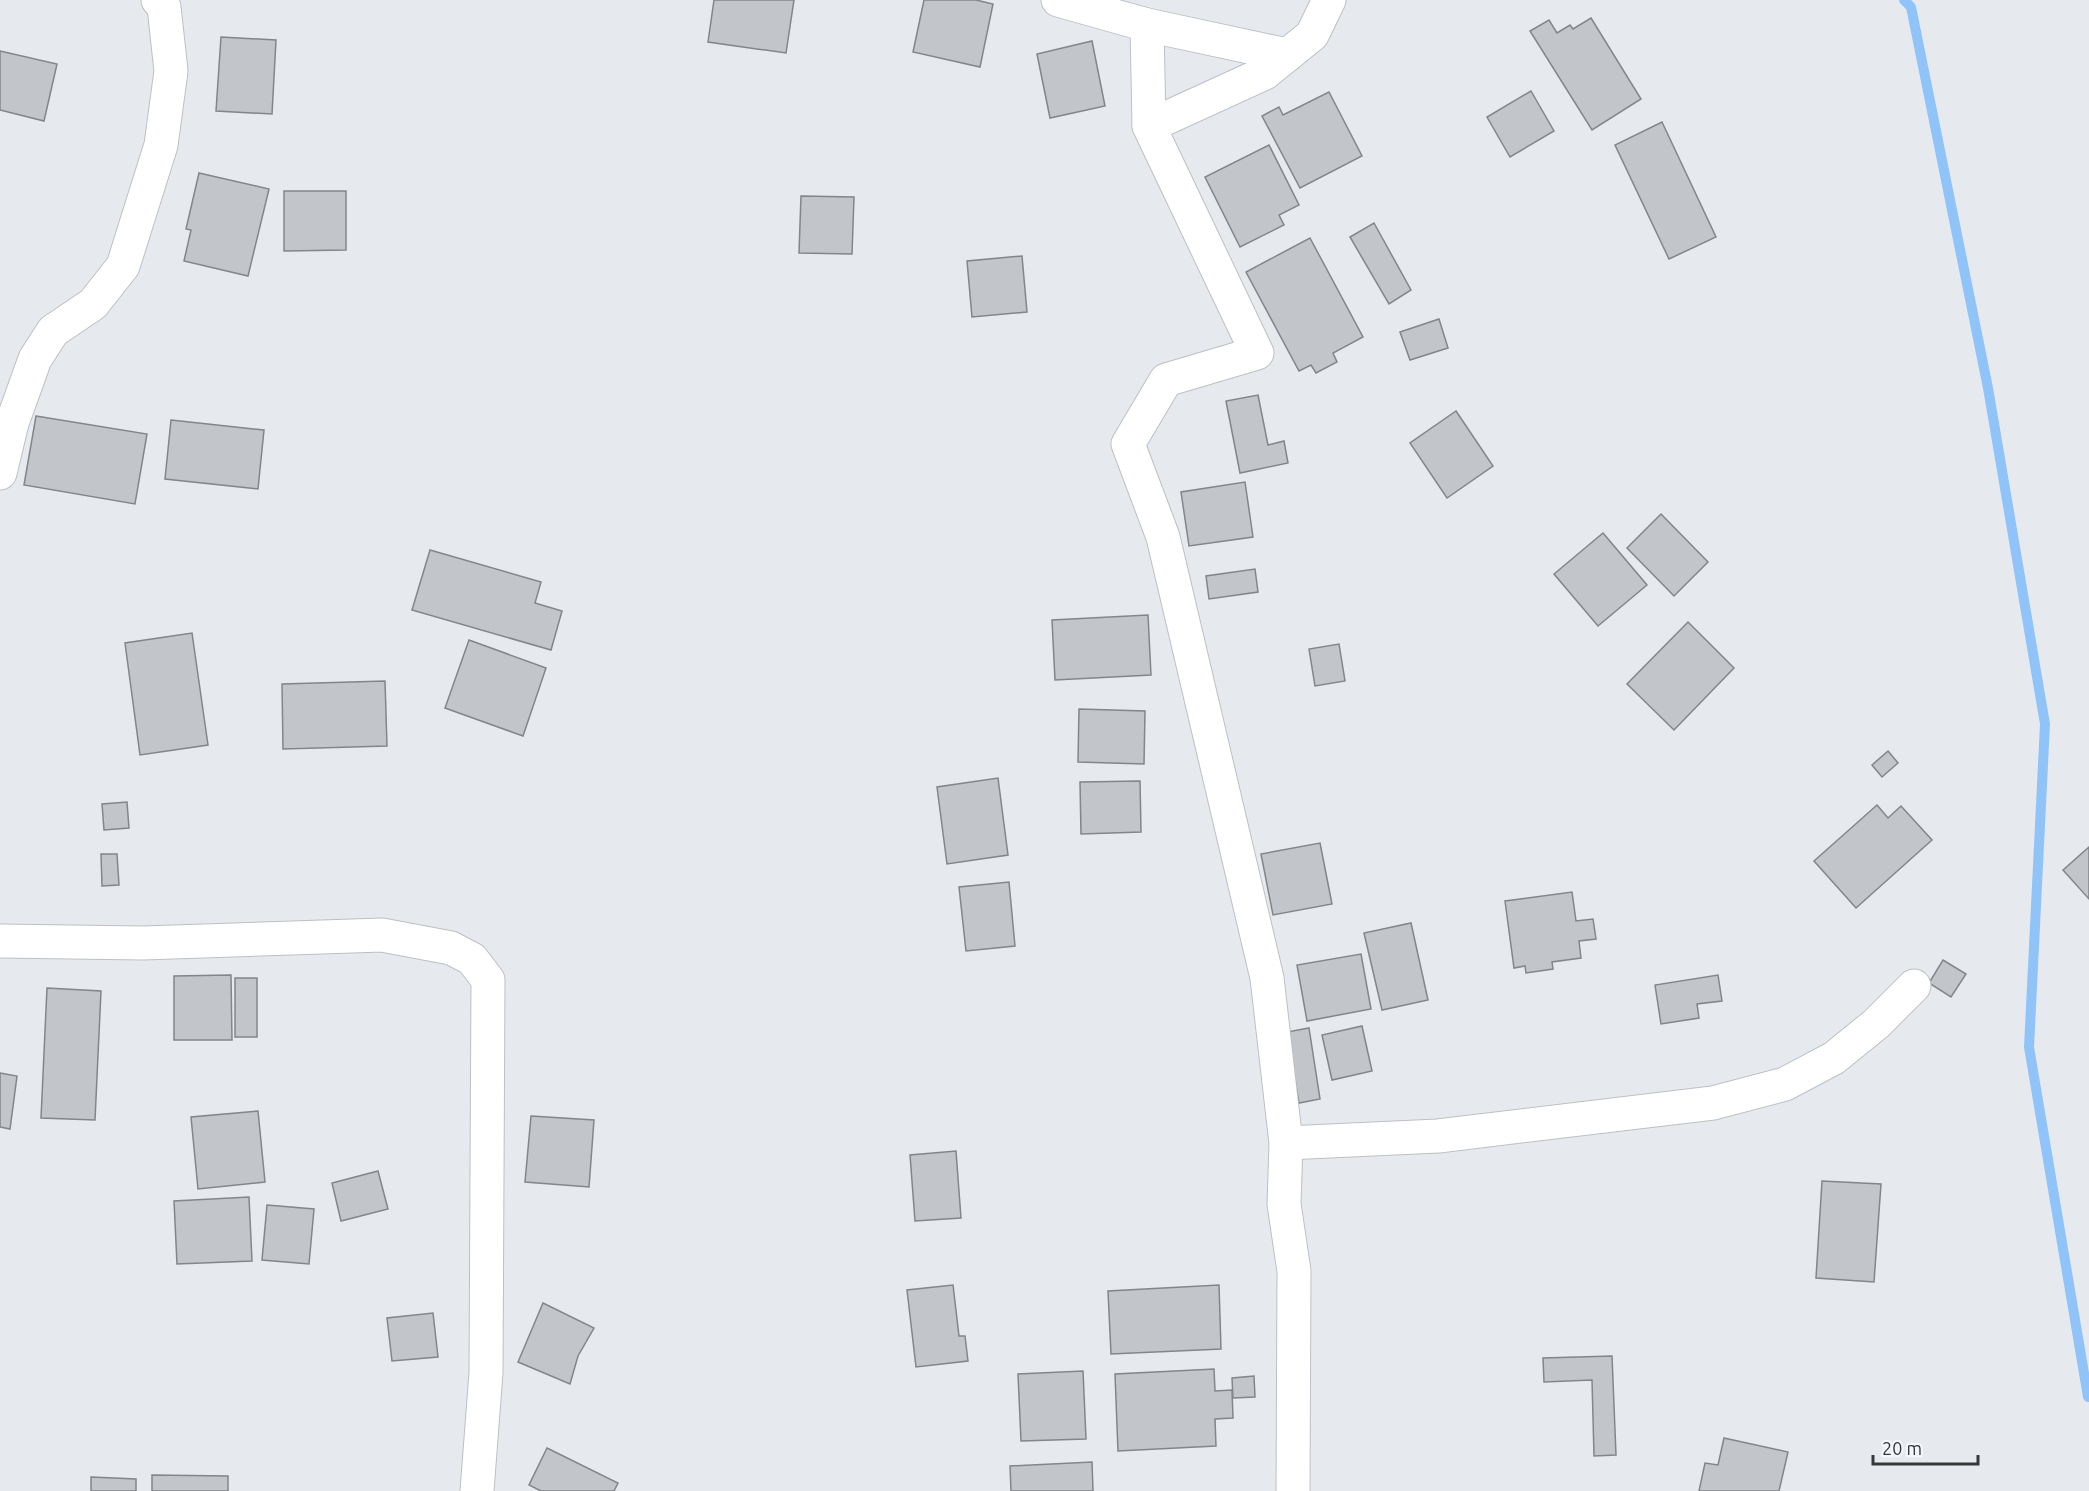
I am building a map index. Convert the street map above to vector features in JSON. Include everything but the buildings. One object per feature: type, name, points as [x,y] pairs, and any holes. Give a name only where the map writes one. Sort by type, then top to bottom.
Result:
[{"type":"street","points":[[0,473],[12,423],[35,359],[53,331],[93,304],[123,266],[161,145],[170,82],[171,71],[164,7],[158,0]]},
{"type":"street","points":[[1058,0],[1147,25],[1287,55]]},
{"type":"street","points":[[1149,126],[1264,73],[1312,34],[1329,0]]},
{"type":"street","points":[[1147,25],[1149,126],[1257,353],[1166,380],[1128,444],[1163,537],[1267,978],[1286,1143],[1284,1204],[1294,1271],[1293,1491]]},
{"type":"street","points":[[0,941],[143,944],[382,934],[451,948],[472,959],[488,980],[486,1372],[477,1491]]},
{"type":"street","points":[[1286,1143],[1438,1136],[1713,1103],[1785,1084],[1834,1058],[1876,1024],[1914,986]]},
{"type":"waterway","points":[[1904,0],[1911,7],[1988,388],[2045,724],[2029,1047],[2088,1397]]}]
